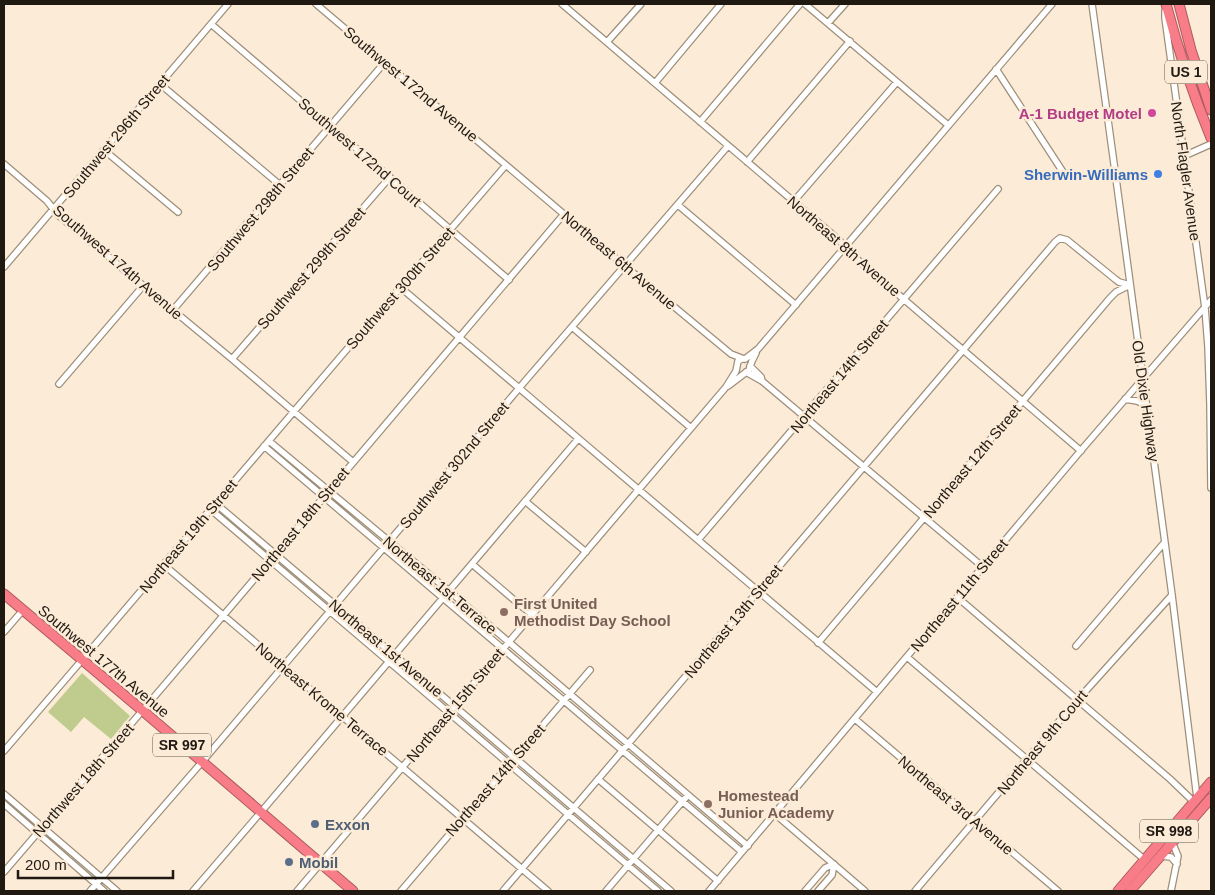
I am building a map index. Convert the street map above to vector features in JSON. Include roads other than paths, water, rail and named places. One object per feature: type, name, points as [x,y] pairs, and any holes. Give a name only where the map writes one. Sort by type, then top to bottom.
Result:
[{"type":"highway","name":"US 1","points":[[1166,4],[1193,93],[1211,138]]},
{"type":"highway","name":"US 1","points":[[1178,4],[1211,110]]},
{"type":"highway","name":"Southwest 177th Avenue","points":[[4,594],[353,891]]},
{"type":"highway","name":"SR 998","points":[[1118,891],[1211,782]]},
{"type":"highway","name":"SR 998","points":[[1130,891],[1211,798]]},
{"type":"highway","points":[[1196,800],[1199,811]]},
{"type":"street","name":"Southwest 296th Street","points":[[4,267],[228,4]]},
{"type":"street","name":"Southwest 172nd Avenue","points":[[316,4],[506,165]]},
{"type":"street","name":"Northeast 8th Avenue","points":[[562,4],[1081,451]]},
{"type":"street","points":[[607,42],[641,4]]},
{"type":"street","points":[[654,83],[721,4]]},
{"type":"street","points":[[700,122],[800,4]]},
{"type":"street","points":[[805,4],[948,125]]},
{"type":"street","points":[[828,23],[845,4]]},
{"type":"street","points":[[983,567],[762,381],[746,372],[740,371],[737,366],[738,361],[758,349],[1052,4]]},
{"type":"street","name":"Old Dixie Highway","points":[[1092,4],[1172,595],[1196,800]]},
{"type":"street","name":"North Flagler Avenue","points":[[1166,4],[1165,18],[1208,347],[1211,488]]},
{"type":"street","name":"Southwest 172nd Court","points":[[211,24],[509,280]]},
{"type":"street","points":[[747,162],[850,41]]},
{"type":"street","name":"Southwest 298th Street","points":[[173,310],[385,62]]},
{"type":"street","points":[[996,69],[1063,172]]},
{"type":"street","points":[[794,202],[897,82]]},
{"type":"street","points":[[160,84],[280,185]]},
{"type":"street","points":[[1184,156],[1211,144]]},
{"type":"street","name":"Southwest 302nd Street","points":[[90,891],[728,146]]},
{"type":"street","points":[[104,150],[178,212]]},
{"type":"street","name":"Southwest 174th Avenue","points":[[4,164],[47,201],[58,215],[353,462]]},
{"type":"street","name":"Northeast 6th Avenue","points":[[506,165],[731,354],[744,359]]},
{"type":"street","name":"Southwest 300th Street","points":[[294,412],[506,165]]},
{"type":"street","name":"Southwest 299th Street","points":[[232,359],[390,177]]},
{"type":"street","name":"Northeast 14th Street","points":[[698,540],[998,189]]},
{"type":"street","points":[[678,205],[796,305]]},
{"type":"street","name":"Northeast 18th Street","points":[[143,711],[564,214]]},
{"type":"street","name":"Northeast 13th Street","points":[[502,891],[1060,238],[1071,242],[1120,282],[1130,285]]},
{"type":"street","name":"Northeast 12th Street","points":[[818,642],[1110,298],[1116,292],[1130,285]]},
{"type":"street","points":[[59,384],[143,286]]},
{"type":"street","points":[[400,288],[877,692]]},
{"type":"street","name":"Northeast 11th Street","points":[[709,891],[1211,300]]},
{"type":"street","points":[[572,327],[691,428]]},
{"type":"street","points":[[746,372],[749,370],[758,349]]},
{"type":"street","name":"Northeast 6th Avenue","points":[[731,354],[737,366]]},
{"type":"street","points":[[744,359],[748,361],[762,381]]},
{"type":"street","name":"Northeast 15th Street","points":[[726,387],[737,366]]},
{"type":"street","name":"Northeast 15th Street","points":[[297,891],[726,387],[746,372]]},
{"type":"street","points":[[1125,399],[1137,400],[1146,405]]},
{"type":"street","name":"Northeast 19th Street","points":[[4,751],[294,412]]},
{"type":"street","points":[[193,891],[578,439]]},
{"type":"street","name":"Northeast 1st Terrace","points":[[269,441],[449,591],[748,846]]},
{"type":"street","name":"Northeast 1st Terrace","points":[[264,446],[742,852]]},
{"type":"street","points":[[525,501],[586,552]]},
{"type":"street","name":"Northeast 1st Avenue","points":[[215,503],[671,891]]},
{"type":"street","name":"Northeast 1st Avenue","points":[[210,509],[658,891]]},
{"type":"street","points":[[1076,646],[1164,543]]},
{"type":"street","points":[[472,564],[532,614]]},
{"type":"street","name":"Northeast Krome Terrace","points":[[164,565],[548,891]]},
{"type":"street","name":"Northeast 9th Court","points":[[915,891],[1078,700],[1172,595]]},
{"type":"street","points":[[958,597],[1196,800]]},
{"type":"street","points":[[4,632],[23,610]]},
{"type":"street","points":[[907,657],[1145,860]]},
{"type":"street","name":"Northeast 14th Street","points":[[401,891],[590,670]]},
{"type":"street","name":"Northwest 18th Street","points":[[4,872],[143,711]]},
{"type":"street","name":"Northeast 3rd Avenue","points":[[855,719],[1058,891]]},
{"type":"street","points":[[598,779],[718,881]]},
{"type":"street","points":[[4,794],[117,891]]},
{"type":"street","points":[[606,891],[688,795]]},
{"type":"street","points":[[4,804],[104,891]]},
{"type":"street","points":[[775,814],[865,891]]},
{"type":"street","points":[[1172,842],[1178,853],[1178,864],[1172,891]]},
{"type":"street","points":[[1159,857],[1170,857],[1178,864]]},
{"type":"street","points":[[805,891],[825,868],[834,864]]},
{"type":"street","points":[[818,891],[832,875],[834,864]]},
{"type":"place","name":"A-1 Budget Motel","points":[[1152,113]]},
{"type":"place","name":"Sherwin-Williams","points":[[1158,174]]},
{"type":"place","name":"First United Methodist Day School","points":[[504,612]]},
{"type":"place","name":"Homestead Junior Academy","points":[[708,804]]},
{"type":"place","name":"Exxon","points":[[315,824]]},
{"type":"place","name":"Mobil","points":[[289,862]]}]
